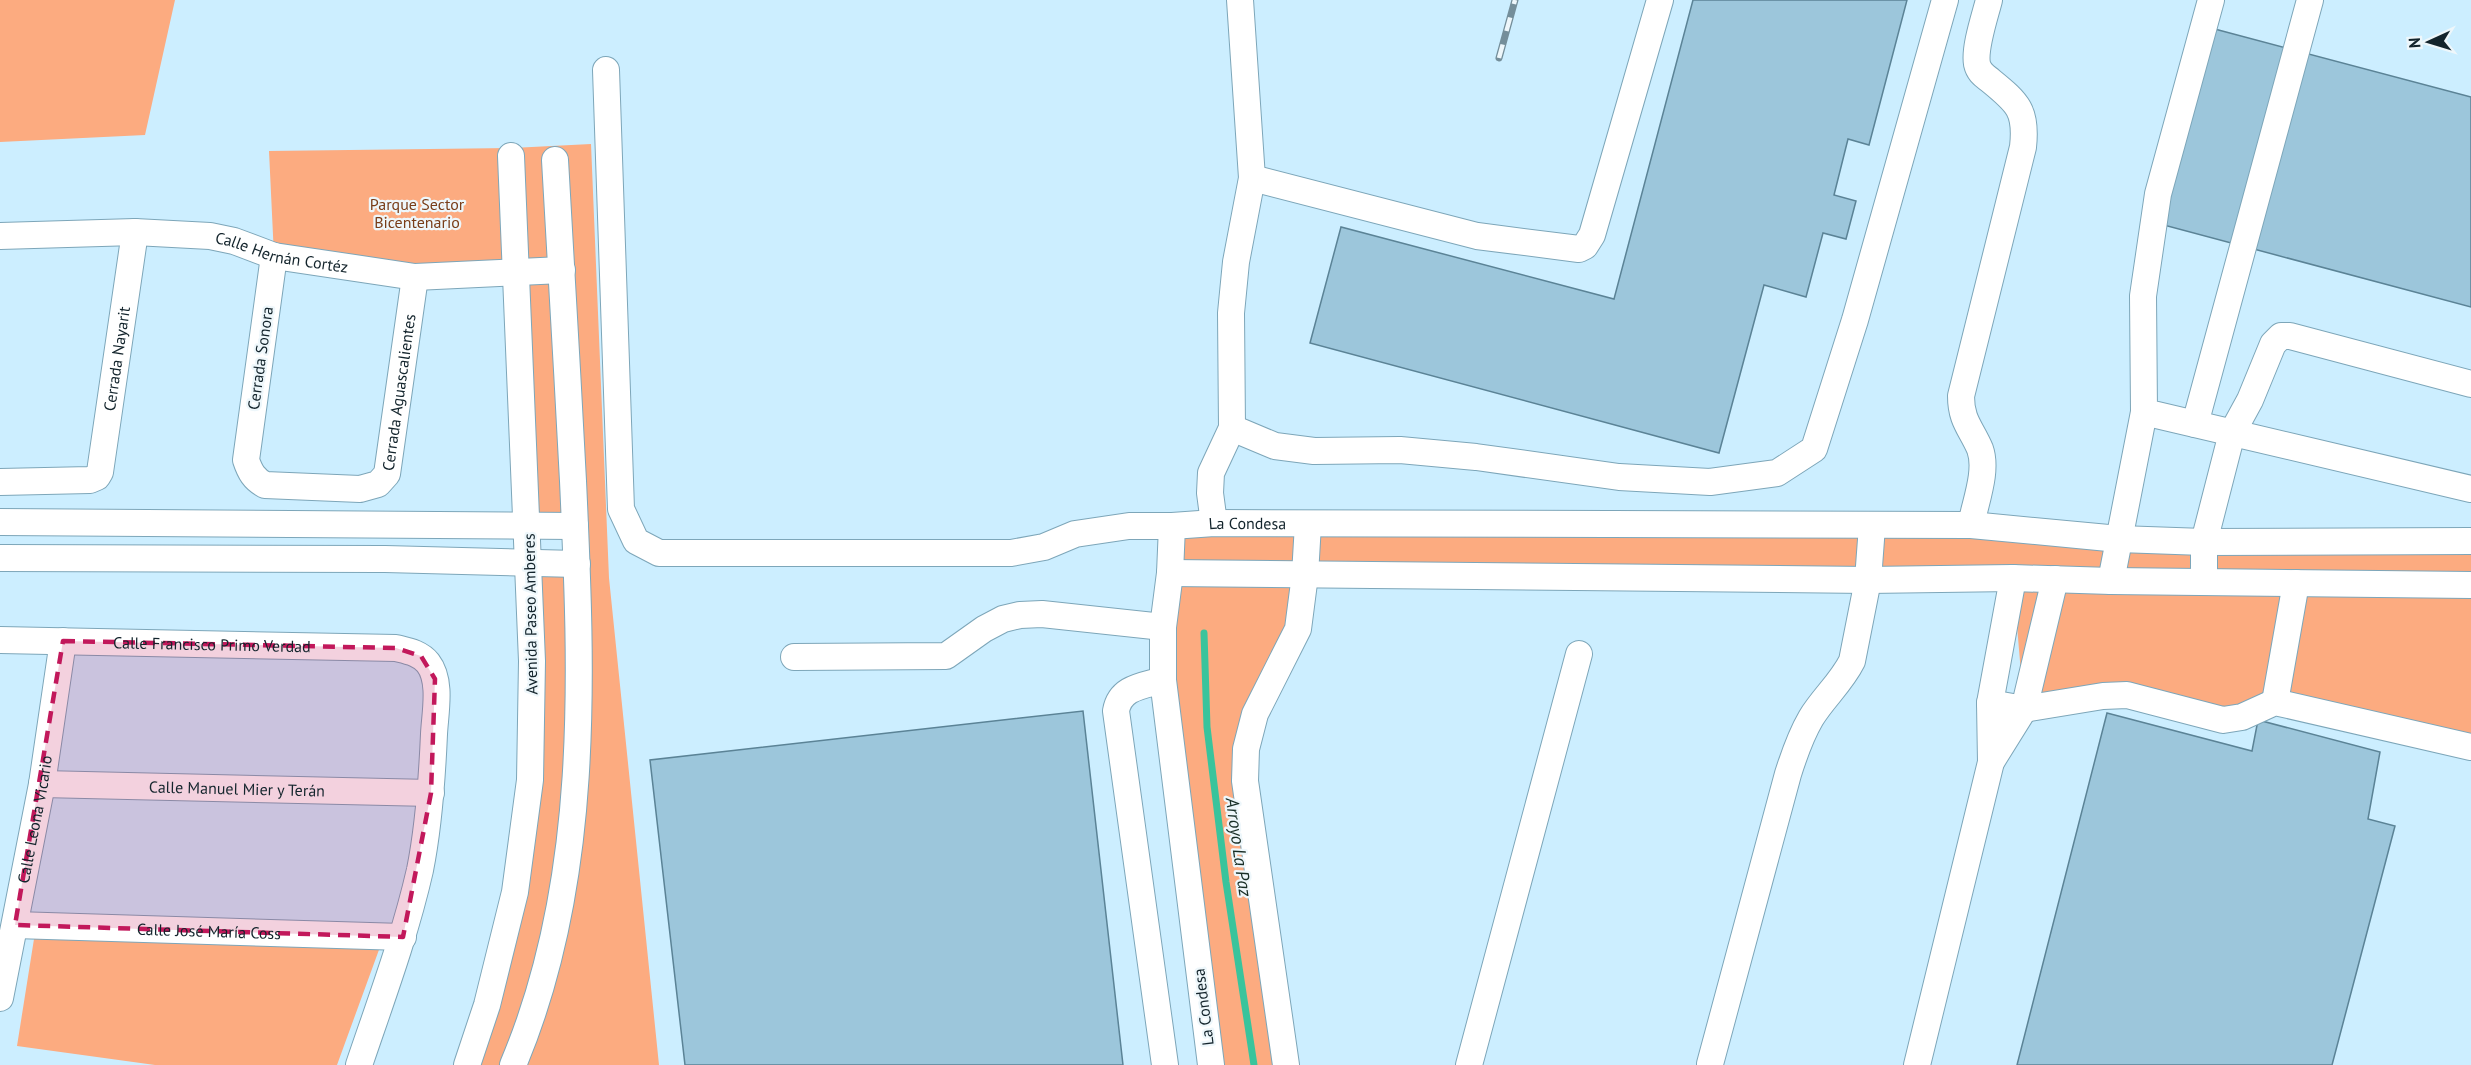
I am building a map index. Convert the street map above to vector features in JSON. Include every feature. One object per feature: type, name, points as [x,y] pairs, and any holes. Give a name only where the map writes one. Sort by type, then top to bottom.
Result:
[{"type":"street","points":[[1214,522],[1210,493],[1211,473],[1232,428],[1231,313],[1236,261],[1252,178],[1240,0]]},
{"type":"street","points":[[1252,178],[1477,236],[1580,249],[1585,246],[1592,235],[1660,0]]},
{"type":"street","points":[[1232,428],[1275,446],[1314,451],[1400,450],[1476,457],[1619,477],[1710,482],[1777,473],[1814,449],[1855,320],[1945,0]]},
{"type":"street","points":[[1971,525],[1982,460],[1980,449],[1965,422],[1961,409],[1961,396],[2023,147],[2025,127],[2021,111],[2014,100],[1980,72],[1977,61],[1989,0]]},
{"type":"street","points":[[2111,581],[2145,412],[2143,296],[2158,194],[2211,0]]},
{"type":"street","points":[[2195,424],[2310,0]]},
{"type":"street","points":[[606,70],[621,509],[636,542],[659,553],[1011,553],[1044,547],[1075,534],[1129,526],[1172,526]]},
{"type":"street","name":"Avenida Paseo Amberes","points":[[467,1065],[487,1005],[515,891],[530,780],[532,661],[512,156]]},
{"type":"street","points":[[513,1065],[526,1035],[552,945],[570,848],[580,712],[577,564],[555,160]]},
{"type":"street","name":"Calle Hernán Cortéz","points":[[0,236],[135,232],[210,236],[234,241],[274,256],[415,277],[562,270]]},
{"type":"street","name":"Cerrada Nayarit","points":[[0,482],[90,480],[97,477],[102,466],[135,232]]},
{"type":"street","name":"Cerrada Sonora","points":[[274,256],[246,460],[249,470],[257,481],[265,485],[360,489]]},
{"type":"street","name":"Cerrada Aguascalientes","points":[[360,489],[378,484],[387,474],[415,277]]},
{"type":"street","points":[[2204,582],[2204,542],[2232,433],[2250,400],[2277,339],[2285,335],[2471,384]]},
{"type":"street","points":[[2145,412],[2471,489]]},
{"type":"street","points":[[0,522],[575,526]]},
{"type":"street","name":"La Condesa","points":[[1211,1065],[1163,680],[1162,627],[1170,573],[1172,526],[1214,522],[1308,524],[1298,629],[1255,714],[1246,749],[1245,781],[1289,1064]]},
{"type":"street","points":[[1308,524],[1971,525],[2119,539],[2204,542],[2471,541]]},
{"type":"street","points":[[1710,1064],[1788,774],[1798,745],[1811,717],[1846,674],[1852,661],[1868,580],[1872,526]]},
{"type":"street","points":[[0,558],[386,559],[577,564]]},
{"type":"street","points":[[1170,573],[1868,580],[2013,578],[2471,585]]},
{"type":"street","points":[[1917,1065],[1991,762],[1990,703],[2013,578]]},
{"type":"street","points":[[1991,762],[2024,709],[2055,579]]},
{"type":"street","points":[[2276,702],[2296,583]]},
{"type":"street","points":[[794,657],[946,656],[984,629],[1003,619],[1020,615],[1042,614],[1162,627]]},
{"type":"street","name":"Calle Francisco Primo Verdad","points":[[0,640],[396,648],[421,656],[429,664],[435,679],[431,793]]},
{"type":"street","name":"Calle Leona Vicario","points":[[0,998],[42,784],[63,641]]},
{"type":"street","points":[[1469,1065],[1579,654]]},
{"type":"street","points":[[1163,680],[1130,689],[1122,695],[1116,711],[1165,1065]]},
{"type":"street","points":[[1990,703],[2024,709],[2115,694],[2127,695],[2223,720],[2242,717],[2276,702],[2471,747]]},
{"type":"street","name":"Calle Manuel Mier y Terán","points":[[42,784],[431,793]]},
{"type":"street","points":[[359,1065],[403,937],[420,868],[431,793]]},
{"type":"street","name":"Calle José María Coss","points":[[15,925],[403,937]]},
{"type":"highlighted area","points":[[63,641],[396,648],[421,656],[435,679],[431,793],[403,937],[15,925]]},
{"type":"green space","points":[[0,0],[175,0],[145,135],[0,142]]},
{"type":"green space","name":"Parque Sector Bicentenario","points":[[591,144],[609,578],[659,1065],[467,1065],[516,887],[529,564],[576,564],[575,526],[528,526],[517,272],[274,256],[269,151],[512,148]]},
{"type":"green space","points":[[1172,526],[2471,541],[2471,747],[2276,702],[2242,717],[2127,695],[2024,709],[2013,578],[1305,575],[1246,749],[1286,1065],[1211,1065],[1163,680]]},
{"type":"green space","points":[[34,939],[380,947],[337,1065],[155,1065],[17,1046]]},
{"type":"building","points":[[1693,0],[1907,0],[1869,145],[1848,139],[1834,195],[1856,201],[1846,239],[1823,233],[1806,297],[1764,285],[1719,453],[1310,343],[1341,227],[1614,299]]},
{"type":"building","points":[[2211,28],[2471,97],[2471,307],[2160,224]]},
{"type":"building","points":[[1083,711],[1123,1065],[685,1065],[650,760]]},
{"type":"building","points":[[2107,713],[2252,751],[2258,720],[2380,752],[2368,819],[2395,826],[2332,1065],[2017,1065]]},
{"type":"waterway","name":"Arroyo La Paz","points":[[1204,633],[1207,727],[1226,882],[1254,1065]]},
{"type":"railway","points":[[1499,58],[1515,0]]}]
